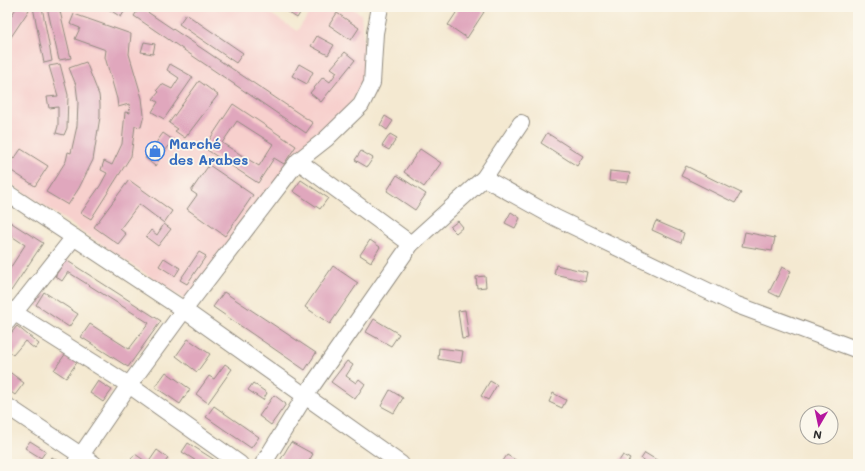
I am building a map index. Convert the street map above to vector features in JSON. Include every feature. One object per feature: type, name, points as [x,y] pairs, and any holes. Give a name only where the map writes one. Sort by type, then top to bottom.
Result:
[{"type":"street","points":[[7,406],[83,461],[129,385],[184,310],[298,161],[326,139],[361,105],[372,83],[375,33],[380,7]]},
{"type":"street","points":[[262,464],[305,396],[411,244],[484,178],[521,123]]},
{"type":"street","points":[[298,161],[411,244]]},
{"type":"street","points":[[484,178],[556,218],[737,305],[858,350]]},
{"type":"street","points":[[7,193],[184,310],[401,464]]},
{"type":"street","points":[[74,237],[9,315],[129,385],[240,464]]},
{"type":"shaded area","name":"Marché des Arabes","points":[[7,7],[260,7],[297,31],[314,7],[350,7],[361,14],[365,61],[361,87],[348,108],[185,300],[7,181]]},
{"type":"building","points":[[17,7],[25,7],[29,10],[7,43],[7,22]]},
{"type":"building","points":[[33,7],[42,7],[52,61],[44,63]]},
{"type":"building","points":[[47,7],[59,7],[71,58],[59,60]]},
{"type":"building","points":[[105,7],[127,7],[121,17]]},
{"type":"building","points":[[140,7],[313,123],[306,133],[134,16]]},
{"type":"building","points":[[280,7],[304,7],[297,18]]},
{"type":"building","points":[[460,7],[476,7],[484,12],[467,38],[448,25]]},
{"type":"building","points":[[337,13],[359,28],[351,40],[329,25]]},
{"type":"building","points":[[74,14],[131,34],[129,54],[142,98],[144,115],[141,127],[135,126],[131,156],[91,219],[81,213],[100,186],[107,173],[101,170],[104,161],[112,165],[122,144],[125,112],[130,113],[129,104],[118,107],[105,57],[106,50],[75,39],[80,28],[70,24]]},
{"type":"building","points":[[186,14],[243,53],[236,63],[179,24]]},
{"type":"building","points":[[317,36],[334,45],[328,55],[311,46]]},
{"type":"building","points":[[144,42],[155,44],[153,54],[141,52]]},
{"type":"building","points":[[345,52],[355,60],[321,102],[310,93],[323,77],[330,82],[337,72],[331,68]]},
{"type":"building","points":[[86,62],[99,95],[100,117],[93,160],[79,188],[68,205],[46,192],[66,161],[68,152],[71,153],[77,126],[78,102],[76,85],[69,68]]},
{"type":"building","points":[[60,64],[68,95],[67,128],[64,135],[56,133],[58,126],[58,107],[49,108],[47,97],[58,96],[49,66]]},
{"type":"building","points":[[170,64],[193,77],[164,119],[152,112],[158,102],[153,99],[159,92],[157,90],[162,84],[172,89],[179,78],[167,70]]},
{"type":"building","points":[[299,64],[313,72],[307,84],[292,76]]},
{"type":"building","points":[[199,81],[218,95],[185,138],[175,131],[178,129],[169,123]]},
{"type":"building","points":[[233,104],[296,146],[284,164],[274,158],[258,183],[204,148]],"holes":[[[237,121],[273,144],[259,166],[222,143]]]},
{"type":"building","points":[[385,116],[393,121],[387,130],[380,125]]},
{"type":"building","points":[[163,133],[173,140],[155,166],[145,158]]},
{"type":"building","points":[[547,133],[583,156],[577,166],[541,143]]},
{"type":"building","points":[[390,134],[397,138],[389,150],[382,146]]},
{"type":"building","points":[[21,149],[48,166],[35,186],[7,168],[7,154],[14,159]]},
{"type":"building","points":[[420,149],[441,163],[424,187],[404,172]]},
{"type":"building","points":[[361,151],[373,158],[367,167],[355,160]]},
{"type":"building","points":[[209,165],[253,195],[225,236],[187,209],[197,195],[191,191]]},
{"type":"building","points":[[686,166],[741,193],[735,203],[681,176]]},
{"type":"building","points":[[610,171],[630,173],[628,183],[609,181]]},
{"type":"building","points":[[397,175],[426,194],[415,210],[387,191]]},
{"type":"building","points":[[129,180],[172,211],[164,223],[139,204],[120,229],[126,234],[118,244],[94,227]]},
{"type":"building","points":[[301,180],[328,198],[320,209],[293,191]]},
{"type":"building","points":[[511,212],[520,218],[515,228],[505,223]]},
{"type":"building","points":[[7,220],[43,243],[11,291],[7,288],[7,273],[25,245],[7,233]]},
{"type":"building","points":[[458,221],[463,227],[456,233],[450,227]]},
{"type":"building","points":[[656,221],[684,233],[681,243],[652,230]]},
{"type":"building","points":[[164,224],[171,229],[158,246],[146,237],[151,230],[157,235]]},
{"type":"building","points":[[745,232],[775,238],[772,251],[742,246]]},
{"type":"building","points":[[370,240],[380,247],[371,262],[360,255]]},
{"type":"building","points":[[199,252],[206,256],[187,284],[180,280]]},
{"type":"building","points":[[164,258],[180,268],[175,276],[159,266]]},
{"type":"building","points":[[66,260],[161,321],[128,367],[81,337],[90,324],[129,349],[149,323],[68,272],[62,281],[55,276]]},
{"type":"building","points":[[556,265],[587,272],[585,281],[554,274]]},
{"type":"building","points":[[333,266],[358,283],[330,324],[305,307]]},
{"type":"building","points":[[782,267],[791,271],[779,297],[769,292]]},
{"type":"building","points":[[485,276],[486,287],[477,288],[476,277]]},
{"type":"building","points":[[44,292],[78,314],[69,327],[36,305]]},
{"type":"building","points":[[224,292],[316,353],[305,370],[213,307]]},
{"type":"building","points":[[465,310],[469,338],[462,339],[458,311]]},
{"type":"building","points":[[374,319],[399,334],[391,346],[366,332]]},
{"type":"building","points":[[17,326],[39,344],[35,349],[25,341],[13,355],[7,350],[7,338]]},
{"type":"building","points":[[188,339],[210,354],[197,372],[176,356]]},
{"type":"building","points":[[439,348],[463,351],[461,363],[438,359]]},
{"type":"building","points":[[66,353],[78,361],[66,378],[54,370]]},
{"type":"building","points":[[347,361],[353,365],[346,376],[356,383],[359,379],[365,384],[355,399],[331,382]]},
{"type":"building","points":[[225,364],[232,369],[208,403],[196,394],[209,376],[214,379]]},
{"type":"building","points":[[7,370],[24,383],[15,395],[7,389]]},
{"type":"building","points":[[166,372],[190,389],[180,404],[155,387]]},
{"type":"building","points":[[98,381],[112,390],[103,402],[90,393]]},
{"type":"building","points":[[490,381],[497,385],[488,400],[481,396]]},
{"type":"building","points":[[253,383],[267,393],[263,400],[248,390]]},
{"type":"building","points":[[390,390],[403,398],[394,413],[381,406]]},
{"type":"building","points":[[553,393],[566,400],[562,408],[549,402]]},
{"type":"building","points":[[274,395],[286,404],[271,425],[259,416]]},
{"type":"building","points":[[214,406],[259,437],[251,448],[206,417]]},
{"type":"building","points":[[30,441],[46,451],[41,458],[25,448]]},
{"type":"building","points":[[291,442],[313,454],[307,464],[278,464]]},
{"type":"building","points":[[188,443],[221,464],[201,464],[182,452]]},
{"type":"building","points":[[157,450],[168,458],[164,464],[127,464],[135,454],[148,463]]},
{"type":"building","points":[[645,453],[663,464],[649,464],[641,459]]},
{"type":"building","points":[[507,455],[517,461],[515,464],[501,464]]},
{"type":"building","points":[[623,455],[630,459],[627,464],[617,464]]},
{"type":"building","points":[[52,457],[62,464],[47,464]]},
{"type":"place","name":"Marché des Arabes","points":[[155,151]]}]
